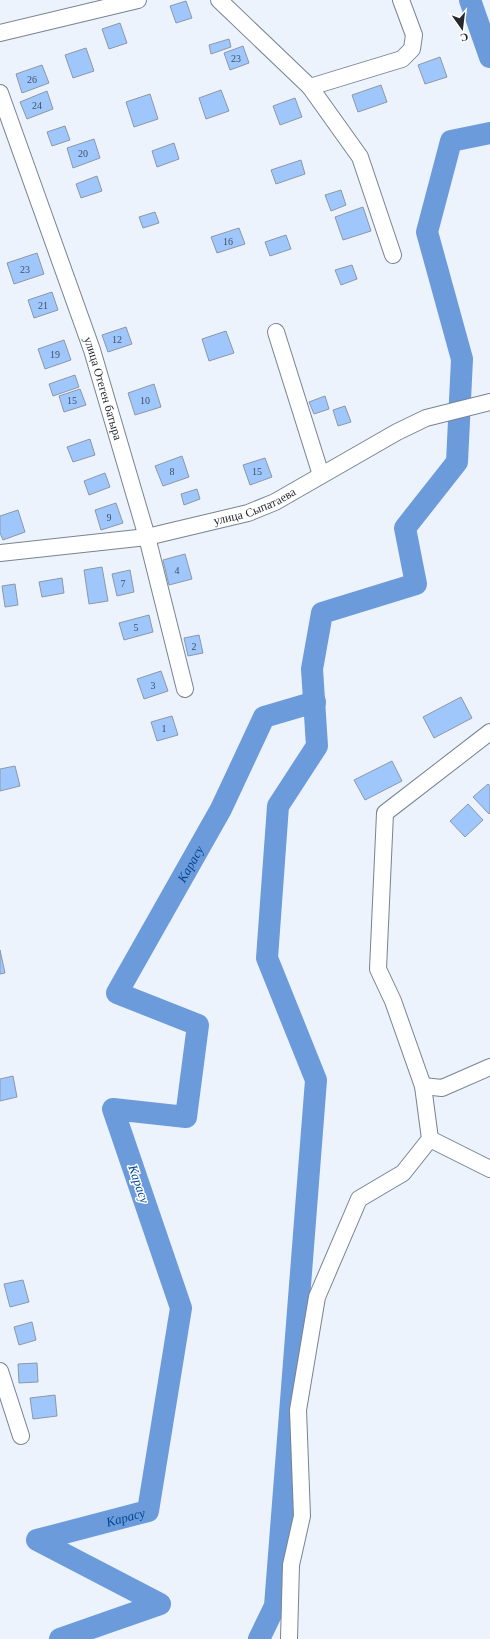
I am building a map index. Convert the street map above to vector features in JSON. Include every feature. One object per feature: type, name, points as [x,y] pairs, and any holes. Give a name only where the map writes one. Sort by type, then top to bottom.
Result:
[{"type":"street","points":[[0,33],[138,0]]},
{"type":"street","points":[[219,0],[310,87],[360,157],[393,255]]},
{"type":"street","points":[[310,87],[402,59],[412,49],[414,35],[401,0]]},
{"type":"street","name":"улица Отеген батыра","points":[[0,94],[92,350],[147,537],[185,690]]},
{"type":"street","points":[[276,332],[321,475]]},
{"type":"street","name":"улица Сыпатаева","points":[[0,553],[147,537],[248,513],[275,502],[397,432],[426,418],[490,402]]},
{"type":"street","points":[[289,1639],[291,1565],[302,1516],[298,1410],[317,1297],[358,1199],[403,1172],[430,1139],[423,1086],[393,1001],[378,969],[385,813],[490,732]]},
{"type":"street","points":[[423,1086],[442,1088],[490,1067]]},
{"type":"street","points":[[430,1139],[490,1169]]},
{"type":"street","points":[[0,1371],[21,1436]]},
{"type":"building","points":[[186,1],[192,18],[176,23],[170,6]]},
{"type":"building","points":[[120,23],[127,43],[109,49],[102,29]]},
{"type":"building","points":[[229,39],[231,47],[211,54],[209,45]]},
{"type":"building","points":[[243,46],[249,63],[230,70],[224,53]]},
{"type":"building","points":[[86,48],[94,71],[73,78],[65,55]]},
{"type":"building","points":[[440,57],[447,77],[425,84],[418,65]]},
{"type":"building","points":[[42,65],[49,83],[22,93],[16,74]]},
{"type":"building","points":[[381,85],[387,102],[358,112],[352,95]]},
{"type":"building","points":[[221,90],[229,111],[206,119],[199,98]]},
{"type":"building","points":[[47,91],[53,109],[27,119],[20,102]]},
{"type":"building","points":[[150,94],[158,119],[134,127],[126,102]]},
{"type":"building","points":[[295,98],[302,117],[280,125],[273,106]]},
{"type":"building","points":[[65,126],[70,140],[52,146],[47,132]]},
{"type":"building","points":[[94,139],[100,158],[73,168],[67,148]]},
{"type":"building","points":[[174,143],[179,159],[157,167],[152,151]]},
{"type":"building","points":[[301,160],[305,174],[276,184],[271,170]]},
{"type":"building","points":[[97,176],[102,191],[81,198],[76,184]]},
{"type":"building","points":[[341,190],[346,205],[331,211],[325,195]]},
{"type":"building","points":[[363,207],[371,231],[343,240],[335,217]]},
{"type":"building","points":[[155,212],[159,223],[143,228],[139,217]]},
{"type":"building","points":[[239,228],[245,244],[217,253],[211,237]]},
{"type":"building","points":[[286,235],[291,249],[270,256],[265,242]]},
{"type":"building","points":[[37,253],[44,274],[14,284],[7,263]]},
{"type":"building","points":[[352,265],[357,279],[341,285],[335,270]]},
{"type":"building","points":[[52,292],[58,310],[34,318],[28,300]]},
{"type":"building","points":[[126,327],[132,344],[108,352],[102,335]]},
{"type":"building","points":[[226,331],[234,353],[209,361],[202,339]]},
{"type":"building","points":[[64,340],[71,360],[45,369],[38,349]]},
{"type":"building","points":[[75,375],[79,387],[53,396],[49,384]]},
{"type":"building","points":[[154,384],[161,407],[135,415],[128,393]]},
{"type":"building","points":[[80,389],[86,405],[64,412],[59,396]]},
{"type":"building","points":[[325,396],[329,409],[314,414],[309,402]]},
{"type":"building","points":[[345,406],[351,422],[338,426],[333,410]]},
{"type":"building","points":[[90,439],[95,455],[73,462],[67,447]]},
{"type":"building","points":[[182,456],[189,477],[163,486],[155,466]]},
{"type":"building","points":[[265,458],[272,477],[250,485],[243,465]]},
{"type":"building","points":[[105,473],[110,487],[89,495],[84,481]]},
{"type":"building","points":[[197,489],[200,499],[184,505],[181,494]]},
{"type":"building","points":[[116,503],[123,523],[101,530],[95,510]]},
{"type":"building","points":[[18,510],[25,532],[3,540],[0,533],[0,516]]},
{"type":"building","points":[[185,554],[192,579],[169,585],[163,560]]},
{"type":"building","points":[[102,567],[108,601],[89,604],[84,570]]},
{"type":"building","points":[[130,570],[134,592],[117,596],[112,574]]},
{"type":"building","points":[[62,578],[64,593],[42,597],[39,582]]},
{"type":"building","points":[[15,584],[18,605],[5,607],[2,586]]},
{"type":"building","points":[[149,615],[153,632],[124,640],[119,623]]},
{"type":"building","points":[[199,635],[203,653],[188,656],[184,638]]},
{"type":"building","points":[[161,671],[168,691],[144,699],[137,679]]},
{"type":"building","points":[[461,697],[472,718],[434,738],[423,717]]},
{"type":"building","points":[[172,716],[178,735],[157,741],[151,722]]},
{"type":"building","points":[[392,761],[402,781],[365,800],[354,780]]},
{"type":"building","points":[[15,766],[20,786],[0,791],[0,769]]},
{"type":"building","points":[[488,784],[490,786],[489,814],[473,797]]},
{"type":"building","points":[[468,804],[483,820],[465,837],[450,821]]},
{"type":"building","points":[[0,950],[5,973],[0,974]]},
{"type":"building","points":[[13,1076],[17,1097],[0,1101],[0,1079]]},
{"type":"building","points":[[23,1280],[29,1302],[10,1307],[4,1284]]},
{"type":"building","points":[[32,1322],[36,1340],[19,1345],[14,1327]]},
{"type":"building","points":[[37,1363],[38,1382],[19,1383],[18,1364]]},
{"type":"building","points":[[55,1395],[57,1416],[33,1419],[30,1398]]},
{"type":"waterway","points":[[470,0],[490,57]]},
{"type":"waterway","points":[[259,1639],[275,1606],[316,1080],[267,958],[278,806],[317,746],[312,669],[322,613],[416,584],[405,528],[457,462],[462,359],[427,232],[451,141],[490,133]]},
{"type":"waterway","name":"Карасу","points":[[60,1639],[160,1604],[37,1540],[148,1511],[181,1308],[113,1109],[186,1117],[198,1025],[117,993],[221,809],[264,717],[315,702]]}]
